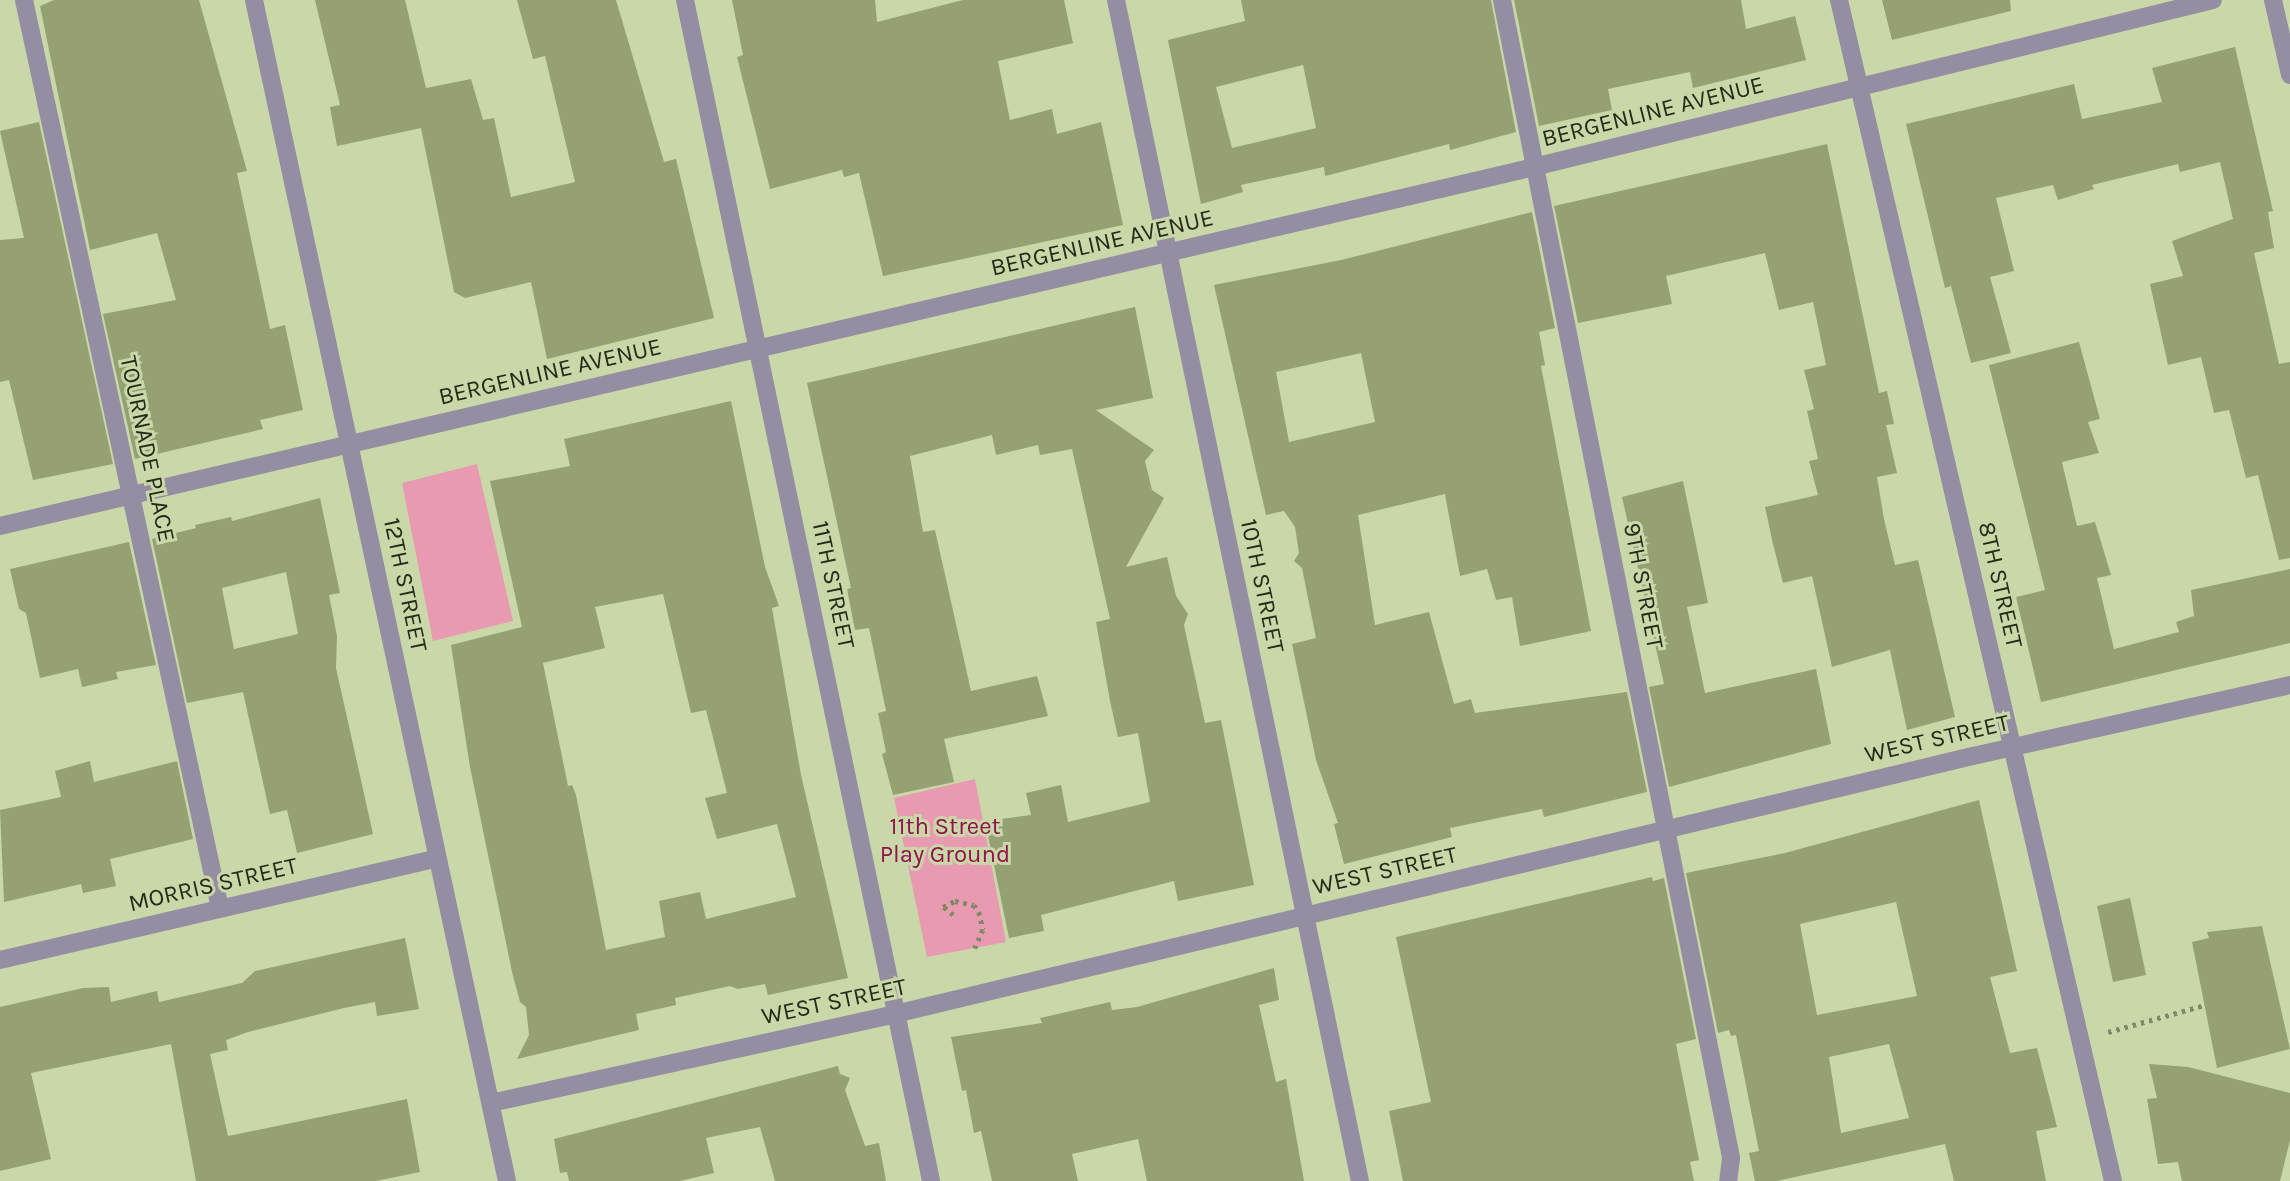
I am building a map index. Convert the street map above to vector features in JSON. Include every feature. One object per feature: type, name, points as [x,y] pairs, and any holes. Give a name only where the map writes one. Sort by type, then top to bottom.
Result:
[{"type":"street","name":"TOURNADE PLACE","points":[[24,0],[220,908]]},
{"type":"street","name":"12TH STREET","points":[[254,0],[507,1181]]},
{"type":"street","name":"11TH STREET","points":[[685,0],[931,1181]]},
{"type":"street","name":"10TH STREET","points":[[1116,0],[1360,1181]]},
{"type":"street","name":"9TH STREET","points":[[1502,0],[1538,166],[1665,830],[1731,1158],[1728,1181]]},
{"type":"street","name":"8TH STREET","points":[[1839,0],[2113,1181]]},
{"type":"street","name":"BERGENLINE AVENUE","points":[[0,526],[1538,166],[2213,0]]},
{"type":"street","points":[[2273,0],[2290,75]]},
{"type":"street","name":"WEST STREET","points":[[491,1103],[895,1014],[2012,747],[2290,685]]},
{"type":"street","name":"MORRIS STREET","points":[[0,960],[437,858]]},
{"type":"path","points":[[953,915],[943,907],[947,902],[966,901],[979,912],[983,930],[975,948]]},
{"type":"path","points":[[2108,1032],[2205,1005]]},
{"type":"green space","points":[[477,464],[513,621],[433,641],[402,483]]},
{"type":"green space","name":"11th Street Play Ground","points":[[975,779],[1006,942],[927,957],[894,798]]},
{"type":"building","points":[[54,0],[199,0],[247,171],[237,173],[270,329],[285,325],[303,410],[260,420],[263,429],[135,459],[103,314],[176,300],[157,233],[90,250],[40,6]]},
{"type":"building","points":[[315,0],[405,0],[426,88],[471,79],[483,120],[494,118],[511,197],[575,182],[545,56],[533,59],[517,0],[616,0],[664,162],[676,159],[714,318],[547,359],[531,282],[465,298],[454,292],[421,128],[337,146],[330,107],[340,105]]},
{"type":"building","points":[[732,0],[875,0],[877,22],[963,0],[1064,0],[1073,43],[998,61],[1010,120],[1052,109],[1057,134],[1101,122],[1123,225],[883,276],[859,173],[844,177],[842,170],[770,189],[737,57],[743,55]]},
{"type":"building","points":[[1241,0],[1491,0],[1516,132],[1450,150],[1449,144],[1325,176],[1324,167],[1241,185],[1243,192],[1201,204],[1168,40],[1245,21]],"holes":[[[1303,65],[1316,128],[1232,148],[1216,87]]]},
{"type":"building","points":[[1514,0],[1741,0],[1746,29],[1795,16],[1806,60],[1693,88],[1690,72],[1608,89],[1612,110],[1539,126]]},
{"type":"building","points":[[1882,0],[2010,0],[2011,11],[1892,40]]},
{"type":"building","points":[[2235,47],[2273,211],[2268,212],[2274,248],[2254,253],[2279,364],[2290,362],[2290,558],[2279,560],[2258,475],[2246,478],[2229,410],[2214,413],[2201,357],[2168,365],[2150,284],[2183,276],[2172,241],[2233,219],[2220,162],[2180,172],[2178,164],[2092,185],[2094,189],[2058,200],[2053,185],[1996,198],[2014,271],[1990,277],[2011,353],[1971,363],[1951,286],[1945,288],[1906,124],[2074,84],[2082,119],[2162,102],[2152,68]]},
{"type":"building","points":[[39,122],[113,464],[33,480],[9,380],[0,382],[0,240],[24,238],[0,131]]},
{"type":"building","points":[[1827,144],[1879,393],[1887,391],[1894,424],[1886,425],[1897,473],[1877,477],[1884,519],[1895,565],[1918,560],[1955,717],[1907,730],[1890,650],[1832,667],[1812,576],[1783,583],[1773,544],[1765,507],[1818,495],[1809,461],[1818,459],[1807,411],[1814,409],[1804,370],[1826,365],[1813,302],[1779,310],[1765,253],[1666,276],[1672,304],[1578,323],[1554,206]]},
{"type":"building","points":[[1532,212],[1555,328],[1539,332],[1545,365],[1541,366],[1591,631],[1520,646],[1512,597],[1496,600],[1487,569],[1460,576],[1445,494],[1358,515],[1375,625],[1429,612],[1454,704],[1471,699],[1475,713],[1627,692],[1647,792],[1544,817],[1542,809],[1450,828],[1452,837],[1344,864],[1334,824],[1338,823],[1316,760],[1292,644],[1316,638],[1302,568],[1294,561],[1299,553],[1295,527],[1284,511],[1266,515],[1214,285],[1341,260]],"holes":[[[1361,353],[1375,422],[1289,442],[1276,372]]]},
{"type":"building","points":[[1135,307],[1153,398],[1096,410],[1154,450],[1145,461],[1152,490],[1164,498],[1126,567],[1167,557],[1176,596],[1188,614],[1184,625],[1205,723],[1221,720],[1254,885],[1178,901],[1174,881],[1041,915],[1044,931],[1009,938],[985,821],[1031,815],[1026,793],[1061,785],[1068,822],[1150,802],[1138,733],[1118,737],[1110,701],[1096,622],[1110,619],[1072,449],[1040,455],[1038,445],[996,455],[992,435],[910,456],[923,532],[935,530],[971,691],[1037,676],[1048,716],[944,739],[954,782],[893,795],[882,754],[886,752],[878,713],[886,711],[869,628],[855,630],[847,589],[851,588],[807,383]]},
{"type":"building","points":[[2079,342],[2100,419],[2088,422],[2099,453],[2062,462],[2077,526],[2095,522],[2111,575],[2097,578],[2114,649],[2179,632],[2176,622],[2194,616],[2191,590],[2290,569],[2290,643],[2041,702],[2016,597],[2045,590],[1989,365]]},
{"type":"building","points":[[731,401],[765,567],[779,606],[772,608],[801,775],[848,978],[768,995],[765,984],[738,989],[730,986],[675,998],[676,1005],[636,1014],[639,1030],[517,1059],[529,1035],[526,1007],[520,1002],[512,972],[470,767],[451,645],[522,627],[490,481],[570,466],[564,439]],"holes":[[[663,594],[691,713],[706,710],[727,793],[705,798],[717,839],[777,824],[796,897],[706,919],[700,892],[659,901],[665,937],[606,950],[576,795],[572,785],[568,786],[543,663],[605,648],[595,607]]]},
{"type":"building","points":[[1683,481],[1708,603],[1687,607],[1705,693],[1816,669],[1831,744],[1669,787],[1649,687],[1664,684],[1622,497]]},
{"type":"building","points":[[320,498],[340,593],[329,595],[337,636],[336,668],[373,834],[297,853],[287,810],[270,814],[243,692],[187,703],[152,539],[196,528],[195,525],[231,517],[232,521]],"holes":[[[286,572],[298,634],[234,649],[222,588]]]},
{"type":"building","points":[[129,542],[156,665],[116,672],[118,679],[82,687],[78,669],[40,678],[26,613],[19,609],[10,569]]},
{"type":"building","points":[[90,761],[94,782],[177,761],[193,839],[110,859],[116,886],[83,893],[81,884],[4,902],[0,810],[61,797],[55,771]]},
{"type":"building","points":[[1979,800],[2017,971],[1990,977],[2010,1053],[2037,1048],[2057,1127],[2036,1131],[2046,1181],[1954,1181],[1945,1144],[1777,1181],[1755,1181],[1749,1153],[1759,1151],[1736,1035],[1731,1036],[1729,1030],[1718,1033],[1686,873],[1785,853]],"holes":[[[1896,902],[1917,996],[1817,1015],[1800,924]],[[1889,1044],[1909,1118],[1841,1133],[1829,1057]]]},
{"type":"building","points":[[1652,877],[1653,881],[1664,878],[1696,1039],[1676,1044],[1699,1160],[1690,1162],[1694,1181],[1403,1181],[1389,1111],[1431,1102],[1396,937]]},
{"type":"building","points":[[2130,898],[2146,975],[2113,982],[2097,906]]},
{"type":"building","points":[[2262,926],[2290,1049],[2217,1068],[2192,942],[2209,938],[2207,932]]},
{"type":"building","points":[[405,938],[419,1009],[377,1016],[375,1002],[344,1008],[248,1032],[226,1040],[228,1050],[210,1054],[228,1136],[407,1099],[420,1172],[376,1181],[196,1181],[171,1044],[31,1073],[51,1159],[0,1171],[0,1007],[83,988],[109,987],[111,1002],[157,991],[159,1002],[242,983],[255,971]]},
{"type":"building","points":[[1274,968],[1279,1000],[1259,1005],[1276,1082],[1286,1079],[1304,1181],[1147,1181],[1138,1139],[1072,1154],[1078,1181],[992,1181],[981,1131],[974,1133],[966,1090],[962,1091],[951,1037],[1042,1023],[1040,1018],[1110,1002],[1112,1010],[1137,1007]]},
{"type":"building","points":[[2149,1064],[2188,1067],[2290,1093],[2290,1140],[2280,1181],[2182,1181],[2178,1162],[2158,1164],[2147,1099],[2157,1098]]},
{"type":"building","points":[[838,1066],[840,1074],[850,1078],[845,1090],[865,1146],[879,1143],[886,1181],[775,1181],[760,1127],[706,1138],[714,1173],[680,1181],[569,1181],[567,1172],[560,1173],[554,1139]]}]
